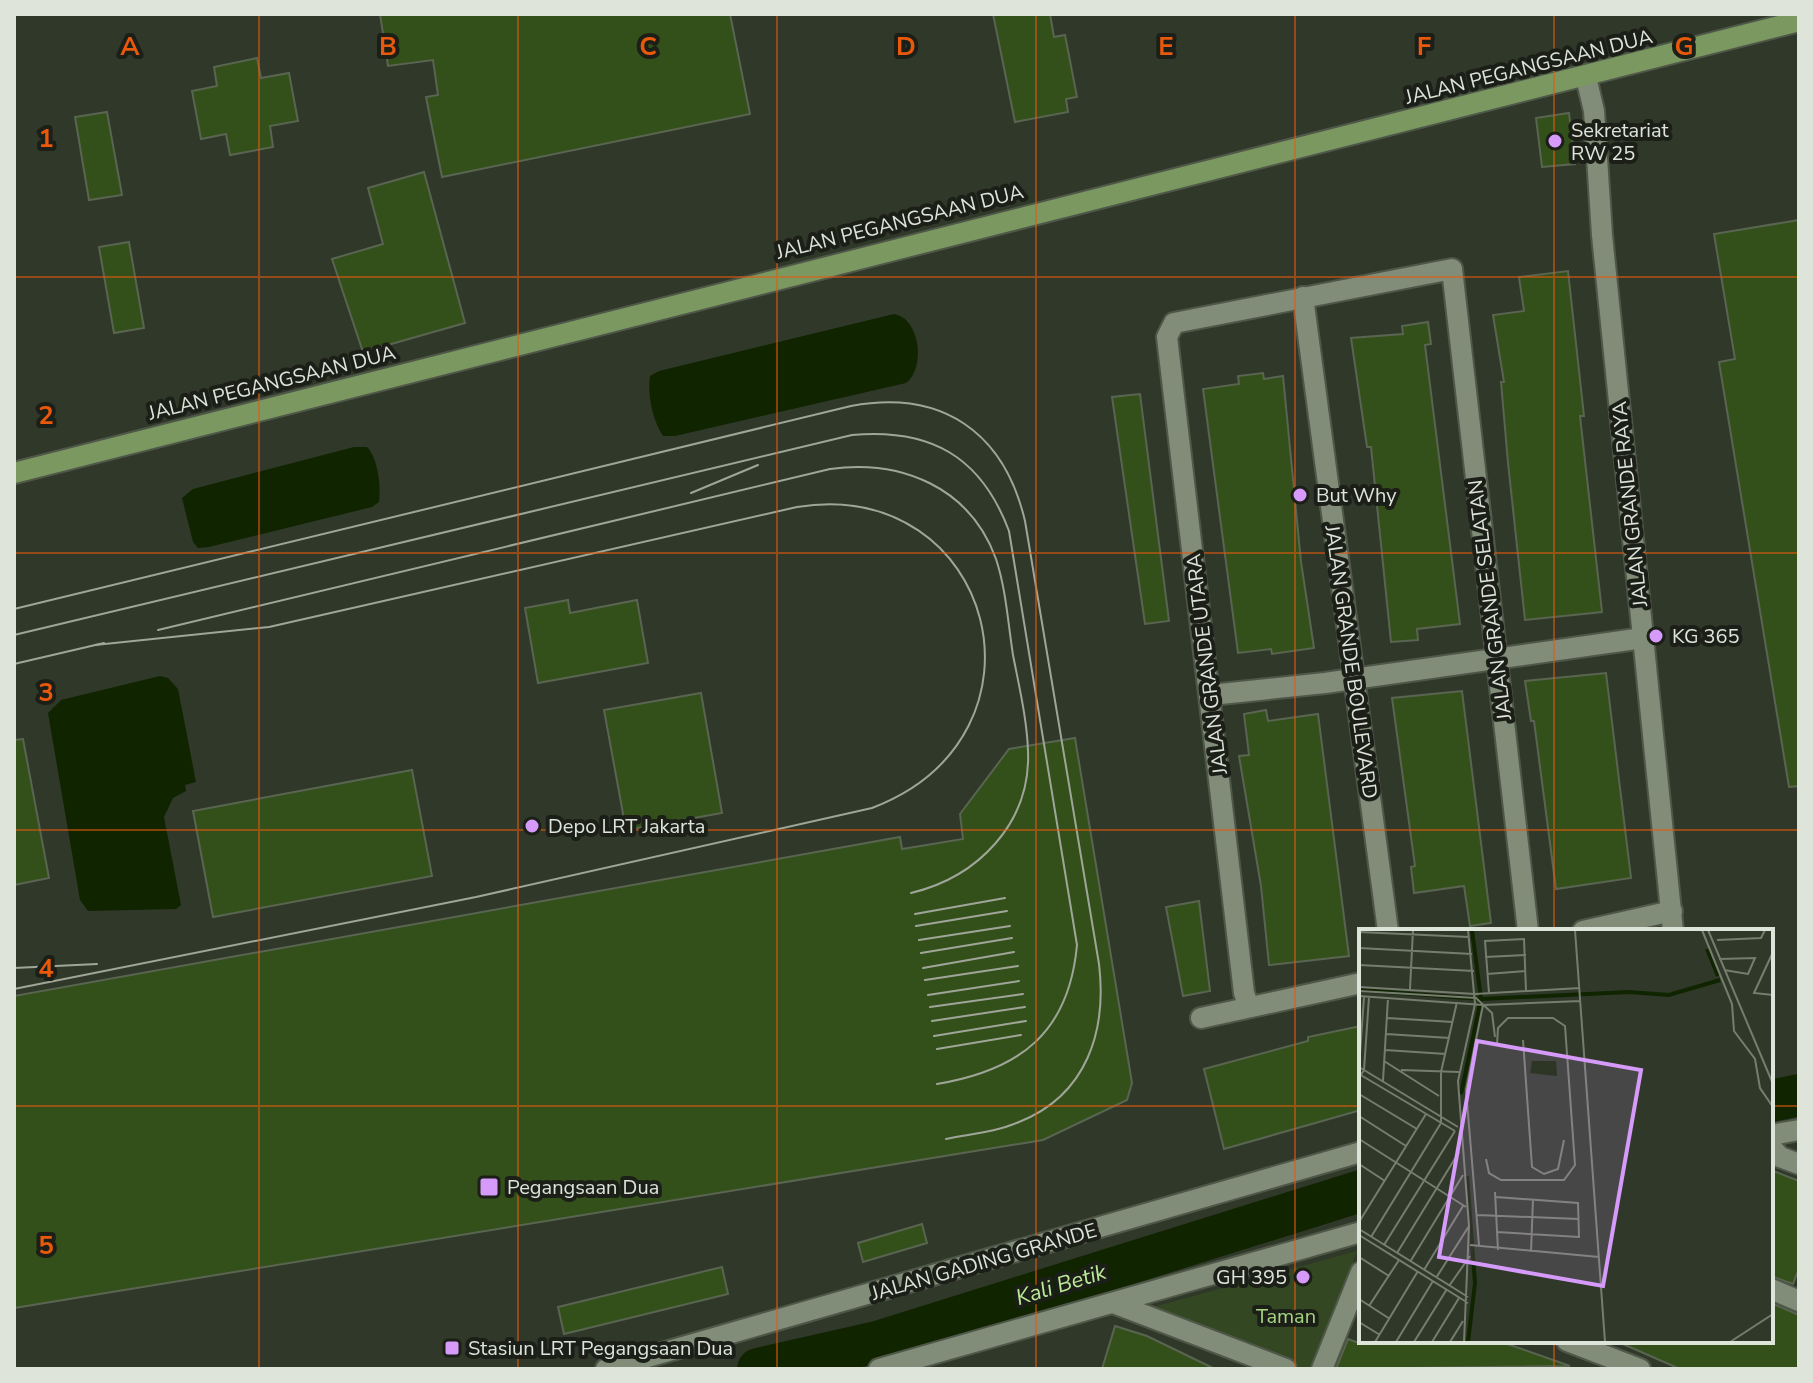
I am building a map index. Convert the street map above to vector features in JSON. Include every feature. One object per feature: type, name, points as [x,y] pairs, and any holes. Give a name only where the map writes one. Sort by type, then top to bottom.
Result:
[{"type":"main road","name":"JALAN PEGANGSAAN DUA","points":[[14,473],[847,259],[1586,77],[1799,21]]},
{"type":"street","name":"JALAN GRANDE RAYA","points":[[1586,77],[1594,111],[1602,235],[1673,921]]},
{"type":"street","name":"JALAN GRANDE SELATAN","points":[[1303,297],[1452,269],[1528,929]]},
{"type":"street","name":"JALAN GRANDE UTARA","points":[[1249,1007],[1244,993],[1167,337],[1174,323],[1303,297]]},
{"type":"street","name":"JALAN GRANDE BOULEVARD","points":[[1303,297],[1388,929]]},
{"type":"street","points":[[1211,695],[1353,679],[1643,638]]},
{"type":"street","points":[[1601,929],[1673,921]]},
{"type":"street","points":[[1201,1018],[1359,983]]},
{"type":"street","points":[[1773,1135],[1799,1130]]},
{"type":"street","points":[[1773,1149],[1780,1157],[1799,1164]]},
{"type":"street","name":"JALAN GADING GRANDE","points":[[606,1369],[1359,1153]]},
{"type":"street","points":[[879,1369],[1359,1233]]},
{"type":"street","points":[[1322,1369],[1359,1277]]},
{"type":"street","points":[[1773,1290],[1799,1301]]},
{"type":"street","points":[[1113,1303],[1286,1369]]},
{"type":"street","points":[[1572,1343],[1640,1369]]},
{"type":"street","points":[[911,1360],[933,1369]]},
{"type":"green space","name":"Taman","points":[[1357,1251],[1314,1369],[1293,1369],[1150,1308]]},
{"type":"shaded area","points":[[894,314],[910,324],[917,344],[916,366],[906,383],[675,436],[663,436],[659,430],[649,383],[650,376],[659,371]]},
{"type":"shaded area","points":[[354,447],[367,447],[376,465],[379,502],[372,507],[209,547],[198,548],[193,542],[182,498],[193,489]]},
{"type":"shaded area","points":[[160,676],[168,678],[178,689],[196,782],[185,785],[186,791],[173,798],[164,817],[181,905],[176,909],[88,911],[80,900],[48,713],[61,700]]},
{"type":"building","points":[[380,14],[730,14],[750,114],[442,177],[426,97],[438,95],[433,60],[388,66]]},
{"type":"building","points":[[993,14],[1050,14],[1054,37],[1065,35],[1077,97],[1066,99],[1068,112],[1015,122]]},
{"type":"building","points":[[257,58],[261,78],[289,73],[298,121],[270,126],[273,147],[230,155],[226,134],[201,139],[192,91],[217,86],[214,67]]},
{"type":"building","points":[[107,112],[122,195],[89,200],[75,117]]},
{"type":"building","name":"Sekretariat RW 25","points":[[1569,113],[1575,164],[1542,167],[1536,118]]},
{"type":"building","points":[[424,172],[465,323],[363,352],[332,259],[383,244],[368,188]]},
{"type":"building","points":[[1799,220],[1799,786],[1789,787],[1719,362],[1735,359],[1714,234]]},
{"type":"building","points":[[129,242],[144,328],[114,333],[99,247]]},
{"type":"building","points":[[1568,271],[1584,416],[1580,416],[1602,612],[1525,620],[1508,463],[1501,382],[1504,382],[1493,315],[1524,311],[1519,277]]},
{"type":"building","points":[[1428,322],[1431,344],[1425,345],[1460,624],[1417,629],[1418,640],[1391,642],[1371,447],[1367,447],[1351,338],[1403,334],[1402,326]]},
{"type":"building","points":[[1263,373],[1264,379],[1283,376],[1301,562],[1314,648],[1272,654],[1271,649],[1238,653],[1203,389],[1239,384],[1238,376]]},
{"type":"building","points":[[1140,394],[1169,621],[1145,624],[1112,397]]},
{"type":"building","points":[[568,600],[570,613],[637,600],[648,663],[538,683],[525,608]]},
{"type":"building","points":[[1606,673],[1631,878],[1556,889],[1534,721],[1531,721],[1525,681]]},
{"type":"building","points":[[1462,691],[1491,923],[1470,926],[1464,886],[1414,893],[1411,867],[1415,866],[1392,698]]},
{"type":"building","points":[[701,693],[722,813],[626,830],[604,710]]},
{"type":"building","points":[[1266,710],[1268,721],[1318,714],[1349,956],[1269,965],[1261,886],[1239,756],[1249,755],[1244,714]]},
{"type":"building","points":[[1075,738],[1132,1083],[1127,1100],[1043,1140],[14,1308],[14,996],[900,837],[902,849],[963,839],[960,814],[1009,749]]},
{"type":"building","points":[[23,739],[49,878],[14,885],[14,740]]},
{"type":"building","points":[[412,770],[432,876],[213,917],[193,811]]},
{"type":"building","points":[[1199,901],[1210,991],[1183,996],[1166,907]]},
{"type":"building","points":[[1359,1026],[1359,1111],[1224,1149],[1204,1069],[1308,1041],[1308,1037]]},
{"type":"building","points":[[1773,1171],[1799,1181],[1799,1268],[1793,1284],[1773,1277]]},
{"type":"building","points":[[922,1224],[927,1243],[863,1262],[858,1243]]},
{"type":"building","points":[[722,1267],[728,1294],[564,1334],[558,1307]]},
{"type":"building","points":[[1773,1304],[1799,1315],[1799,1369],[1680,1369],[1621,1343],[1773,1343]]},
{"type":"building","points":[[1115,1326],[1147,1336],[1215,1369],[1102,1369]]},
{"type":"building","points":[[1348,1339],[1359,1343],[1505,1343],[1570,1366],[1336,1369]]},
{"type":"waterway","name":"Kali Betik","points":[[1773,1101],[1799,1095]]},
{"type":"waterway","name":"Kali Betik","points":[[758,1369],[877,1342],[1359,1192]]},
{"type":"tram line","points":[[14,609],[851,406],[884,402],[914,404],[941,411],[964,424],[985,441],[1002,463],[1025,521],[1101,989],[1095,1036],[1088,1058],[1061,1095],[1019,1122],[946,1139]]},
{"type":"tram line","points":[[14,635],[852,435],[906,436],[949,452],[984,483],[1009,531],[1077,945],[1064,1001],[1036,1042],[993,1069],[937,1084]]},
{"type":"tram line","points":[[691,493],[758,465]]},
{"type":"tram line","points":[[158,630],[830,469],[856,467],[907,474],[951,496],[969,513],[996,559],[1028,751],[1027,777],[1020,801],[996,843],[958,874],[911,893]]},
{"type":"tram line","points":[[14,989],[476,897],[872,808],[932,773],[969,726],[984,673],[980,618],[958,569],[919,531],[865,508],[797,507],[269,627],[95,645]]},
{"type":"tram line","points":[[14,664],[104,643]]},
{"type":"tram line","points":[[915,914],[1005,898]]},
{"type":"tram line","points":[[916,926],[1007,911]]},
{"type":"tram line","points":[[919,940],[1010,926]]},
{"type":"tram line","points":[[921,953],[1012,938]]},
{"type":"tram line","points":[[923,968],[1014,952]]},
{"type":"tram line","points":[[14,968],[97,964]]},
{"type":"tram line","points":[[925,980],[1018,966]]},
{"type":"tram line","points":[[928,995],[1019,981]]},
{"type":"tram line","points":[[930,1007],[1023,994]]},
{"type":"tram line","points":[[932,1021],[1025,1007]]},
{"type":"tram line","points":[[934,1036],[1026,1021]]},
{"type":"tram line","points":[[937,1049],[1021,1035]]},
{"type":"place","name":"Sekretariat RW 25","points":[[1555,141]]},
{"type":"place","name":"But Why","points":[[1300,495]]},
{"type":"place","name":"KG 365","points":[[1656,636]]},
{"type":"place","name":"Depo LRT Jakarta","points":[[532,826]]},
{"type":"place","name":"Pegangsaan Dua","points":[[489,1187]]},
{"type":"place","name":"GH 395","points":[[1303,1277]]},
{"type":"place","name":"Stasiun LRT Pegangsaan Dua","points":[[452,1348]]}]
